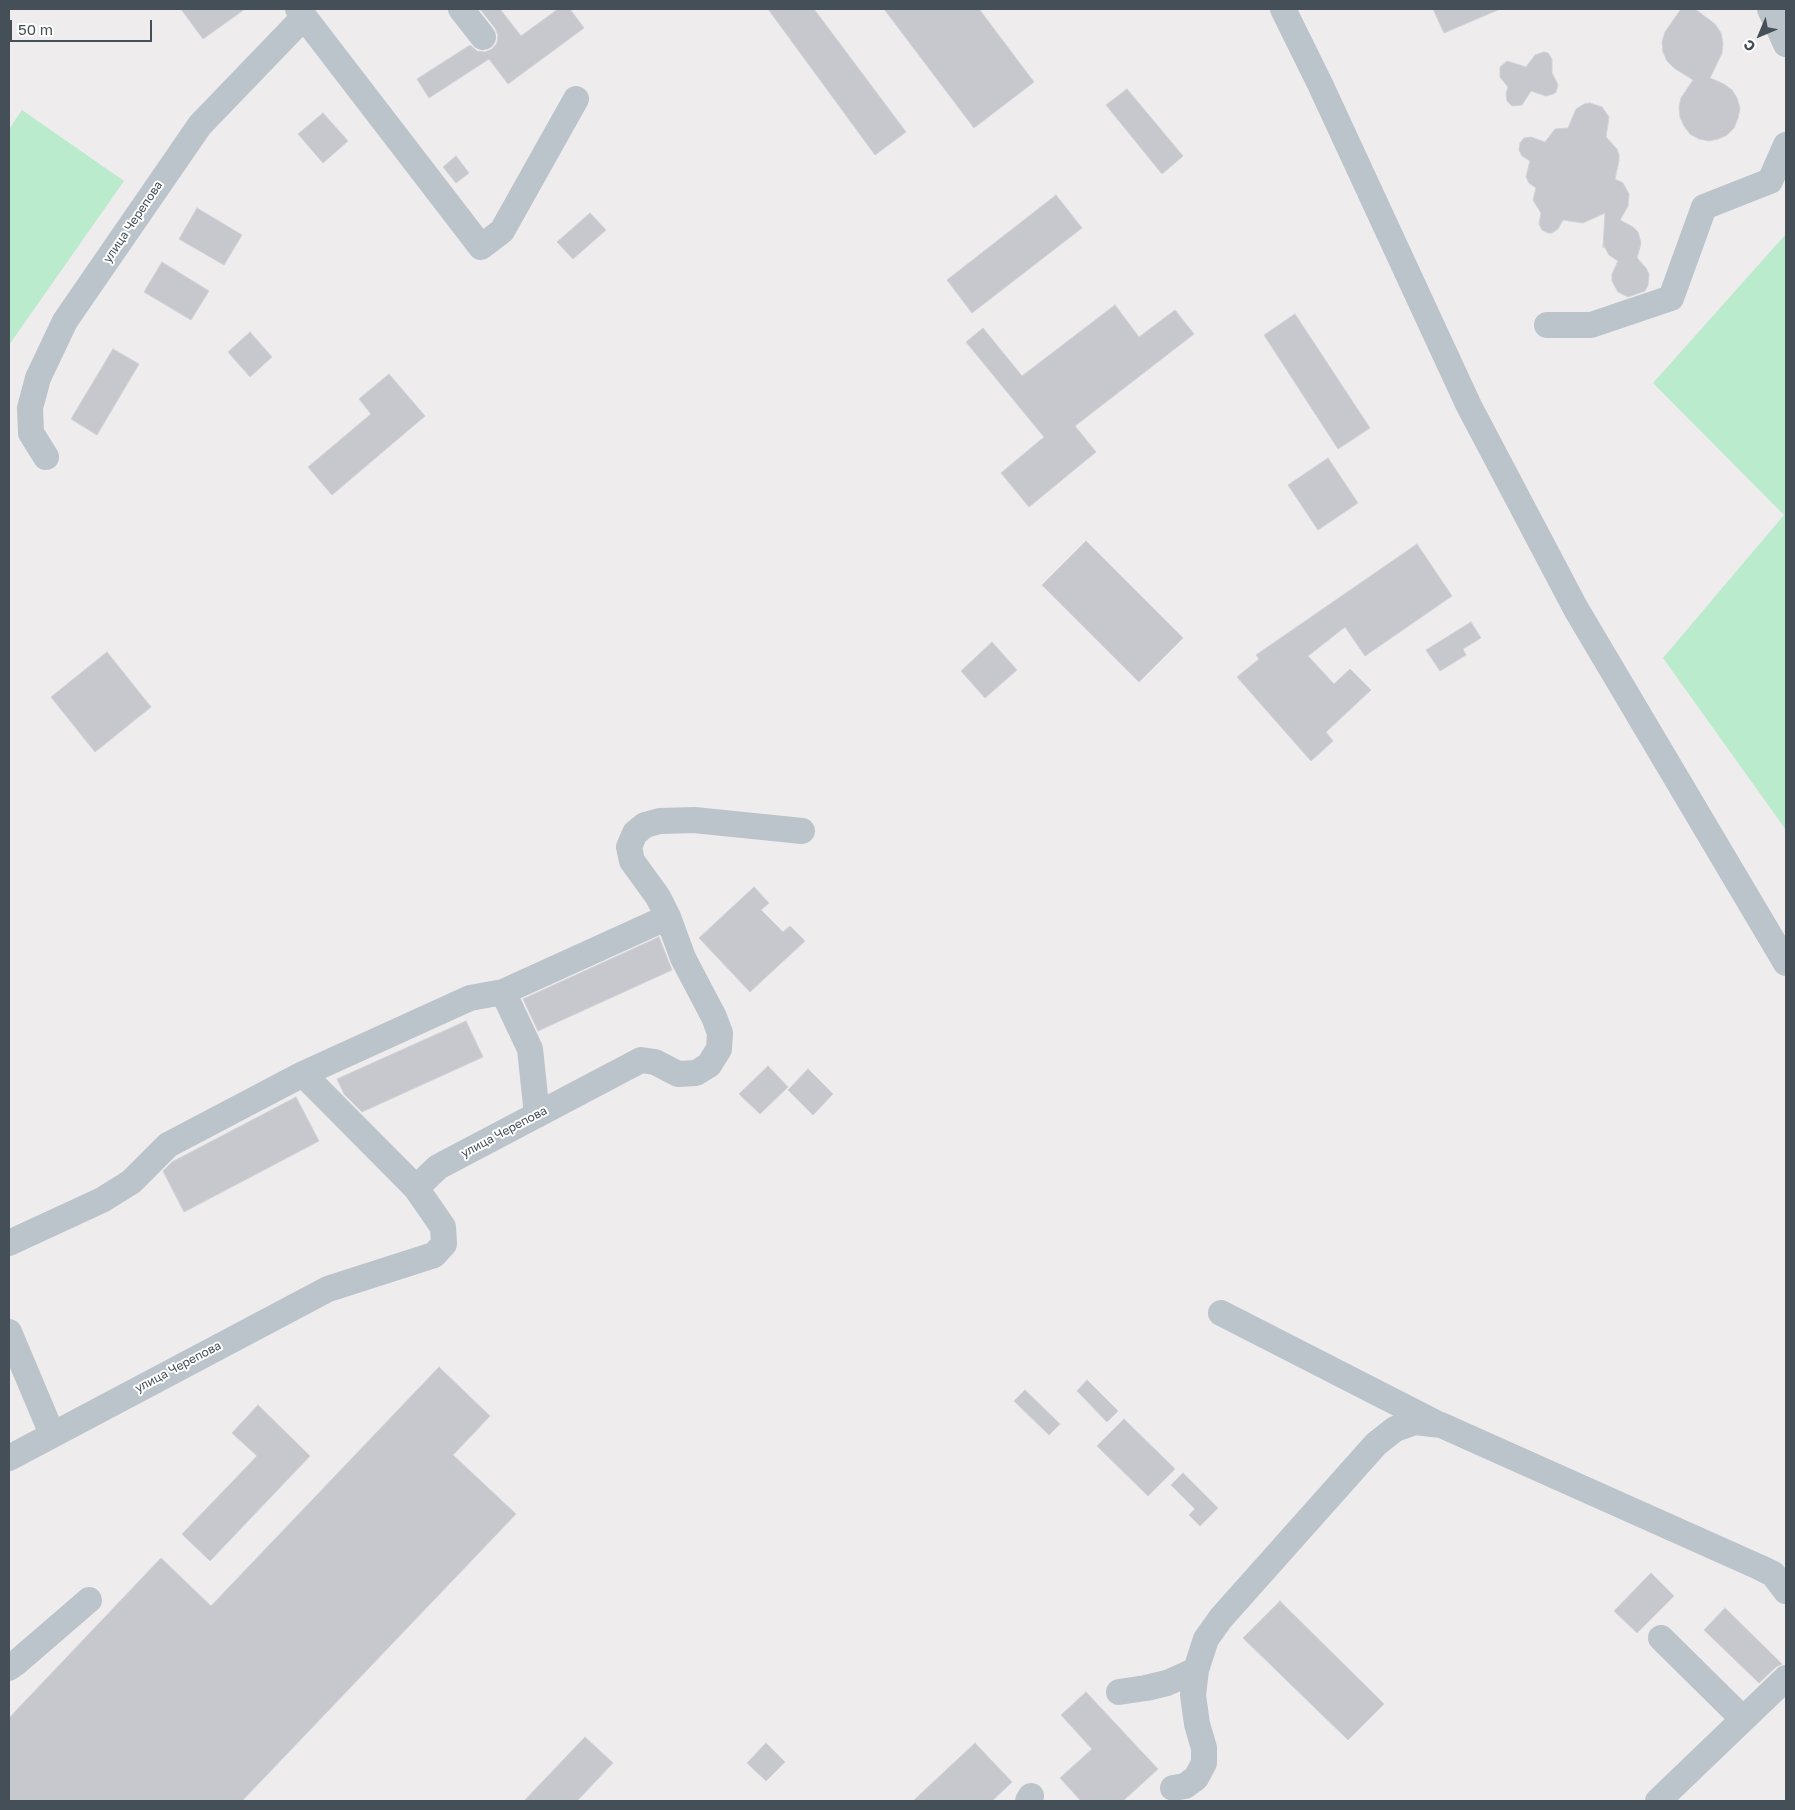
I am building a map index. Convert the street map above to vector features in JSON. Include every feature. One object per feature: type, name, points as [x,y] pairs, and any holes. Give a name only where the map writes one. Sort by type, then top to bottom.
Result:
[{"type":"street","points":[[461,9],[483,37]]},
{"type":"street","points":[[1283,9],[1469,406],[1576,609],[1786,963]]},
{"type":"street","points":[[1770,9],[1786,44]]},
{"type":"street","name":"улица Черепова","points":[[46,457],[31,434],[30,408],[38,378],[65,321],[200,125],[301,13],[481,247],[502,231],[576,99]]},
{"type":"street","points":[[1547,325],[1591,325],[1671,298],[1704,207],[1770,181],[1786,145]]},
{"type":"street","name":"улица Черепова","points":[[9,1458],[328,1289],[434,1255],[444,1244],[443,1227],[416,1188],[438,1166],[641,1060],[654,1062],[678,1074],[696,1073],[709,1064],[719,1049],[720,1033],[714,1017],[684,958],[658,896],[632,861],[629,847],[635,833],[645,825],[660,821],[694,820],[802,831]]},
{"type":"street","points":[[9,1243],[102,1200],[131,1182],[168,1145],[303,1074],[470,998],[504,992],[668,917]]},
{"type":"street","points":[[504,992],[530,1049],[537,1115]]},
{"type":"street","points":[[303,1074],[416,1188]]},
{"type":"street","points":[[1221,1313],[1441,1425],[1761,1568],[1773,1574],[1786,1591]]},
{"type":"street","points":[[9,1332],[52,1434]]},
{"type":"street","points":[[1173,1788],[1185,1786],[1196,1778],[1204,1764],[1204,1748],[1197,1724],[1192,1695],[1196,1670],[1206,1639],[1221,1618],[1376,1444],[1395,1429],[1415,1422],[1441,1425]]},
{"type":"street","points":[[9,1668],[89,1600]]},
{"type":"street","points":[[1661,1638],[1744,1719]]},
{"type":"street","points":[[1119,1692],[1167,1683],[1196,1670]]},
{"type":"street","points":[[1658,1801],[1786,1678]]},
{"type":"green space","points":[[22,110],[124,181],[9,345],[9,129]]},
{"type":"green space","points":[[1786,234],[1786,830],[1663,658],[1784,515],[1653,383]]},
{"type":"building","points":[[181,9],[245,9],[203,39]]},
{"type":"building","points":[[480,9],[500,9],[521,36],[558,9],[570,9],[584,28],[508,84],[489,59],[429,98],[417,79],[470,45],[477,51],[485,52],[492,49],[497,43],[498,35],[495,28]]},
{"type":"building","points":[[768,9],[814,9],[906,132],[875,155]]},
{"type":"building","points":[[884,9],[979,9],[1034,82],[974,128]]},
{"type":"building","points":[[1433,9],[1500,9],[1444,33]]},
{"type":"building","points":[[1681,9],[1695,9],[1715,24],[1721,33],[1722,53],[1710,78],[1732,90],[1740,108],[1734,128],[1727,135],[1718,139],[1709,141],[1699,139],[1690,134],[1680,117],[1679,107],[1681,98],[1693,80],[1674,68],[1667,61],[1663,52],[1662,42],[1665,32]]},
{"type":"building","points":[[1544,52],[1548,53],[1552,59],[1552,73],[1558,85],[1556,92],[1546,96],[1531,91],[1522,105],[1512,106],[1507,101],[1508,87],[1500,77],[1500,67],[1507,61],[1526,67],[1535,55]]},
{"type":"building","points":[[1127,89],[1183,156],[1162,174],[1106,105]]},
{"type":"building","points":[[1590,103],[1602,107],[1609,117],[1606,137],[1617,149],[1619,155],[1615,179],[1623,183],[1629,194],[1628,206],[1620,220],[1638,232],[1641,243],[1637,258],[1649,274],[1648,285],[1645,291],[1628,297],[1618,292],[1612,281],[1612,274],[1618,261],[1609,255],[1604,246],[1603,248],[1605,213],[1583,223],[1563,220],[1558,229],[1552,233],[1542,230],[1539,224],[1541,213],[1533,200],[1536,188],[1529,183],[1526,177],[1530,161],[1522,156],[1519,150],[1520,143],[1524,138],[1531,137],[1545,142],[1555,129],[1568,128],[1576,109]]},
{"type":"building","points":[[323,113],[348,141],[323,163],[298,134]]},
{"type":"building","points":[[456,156],[469,173],[456,183],[443,167]]},
{"type":"building","points":[[1056,195],[1082,228],[972,313],[947,280]]},
{"type":"building","points":[[197,208],[242,235],[224,265],[179,239]]},
{"type":"building","points":[[590,213],[606,230],[573,259],[557,242]]},
{"type":"building","points":[[162,262],[209,291],[191,320],[144,292]]},
{"type":"building","points":[[1115,305],[1139,337],[1175,310],[1194,334],[1075,426],[1096,452],[1029,507],[1001,473],[1044,437],[966,342],[983,328],[1022,376]]},
{"type":"building","points":[[1295,314],[1370,428],[1338,449],[1264,335]]},
{"type":"building","points":[[250,332],[272,357],[250,377],[228,352]]},
{"type":"building","points":[[113,349],[139,364],[97,435],[71,419]]},
{"type":"building","points":[[389,374],[425,416],[332,495],[308,467],[371,414],[359,399]]},
{"type":"building","points":[[1328,458],[1358,503],[1318,530],[1288,485]]},
{"type":"building","points":[[1086,541],[1183,638],[1139,682],[1042,585]]},
{"type":"building","points":[[1417,544],[1452,596],[1365,656],[1345,627],[1308,656],[1334,684],[1350,669],[1371,690],[1326,732],[1333,741],[1311,761],[1237,677],[1259,659],[1256,655]]},
{"type":"building","points":[[1471,622],[1481,638],[1463,649],[1466,655],[1440,671],[1426,650]]},
{"type":"building","points":[[992,642],[1017,670],[985,698],[961,671]]},
{"type":"building","points":[[107,652],[151,707],[95,752],[51,697]]},
{"type":"building","points":[[754,887],[769,903],[761,910],[783,932],[790,926],[805,941],[750,992],[699,938]]},
{"type":"building","points":[[659,937],[672,970],[538,1031],[523,999]]},
{"type":"building","points":[[466,1021],[483,1057],[362,1112],[344,1094],[337,1079]]},
{"type":"building","points":[[768,1066],[788,1087],[760,1114],[739,1094]]},
{"type":"building","points":[[808,1069],[833,1094],[813,1115],[788,1090]]},
{"type":"building","points":[[296,1097],[319,1141],[184,1212],[163,1171],[172,1162]]},
{"type":"building","points":[[439,1367],[490,1416],[453,1455],[516,1514],[242,1801],[9,1801],[9,1718],[161,1558],[211,1606]]},
{"type":"building","points":[[1087,1380],[1118,1411],[1107,1422],[1077,1391]]},
{"type":"building","points":[[1025,1390],[1060,1424],[1049,1435],[1014,1401]]},
{"type":"building","points":[[258,1405],[310,1456],[210,1561],[182,1534],[257,1456],[232,1433]]},
{"type":"building","points":[[1124,1419],[1175,1469],[1148,1496],[1097,1446]]},
{"type":"building","points":[[1183,1473],[1218,1508],[1200,1526],[1189,1515],[1195,1509],[1171,1485]]},
{"type":"building","points":[[1651,1573],[1674,1596],[1637,1633],[1614,1611]]},
{"type":"building","points":[[1280,1601],[1384,1704],[1348,1740],[1243,1638]]},
{"type":"building","points":[[1725,1608],[1782,1664],[1776,1667],[1759,1683],[1704,1630]]},
{"type":"building","points":[[1086,1692],[1158,1769],[1123,1801],[1081,1801],[1060,1778],[1092,1749],[1061,1715]]},
{"type":"building","points":[[585,1737],[613,1763],[577,1801],[524,1801]]},
{"type":"building","points":[[766,1743],[785,1762],[766,1781],[747,1763]]},
{"type":"building","points":[[975,1743],[1012,1782],[992,1801],[913,1801]]}]
